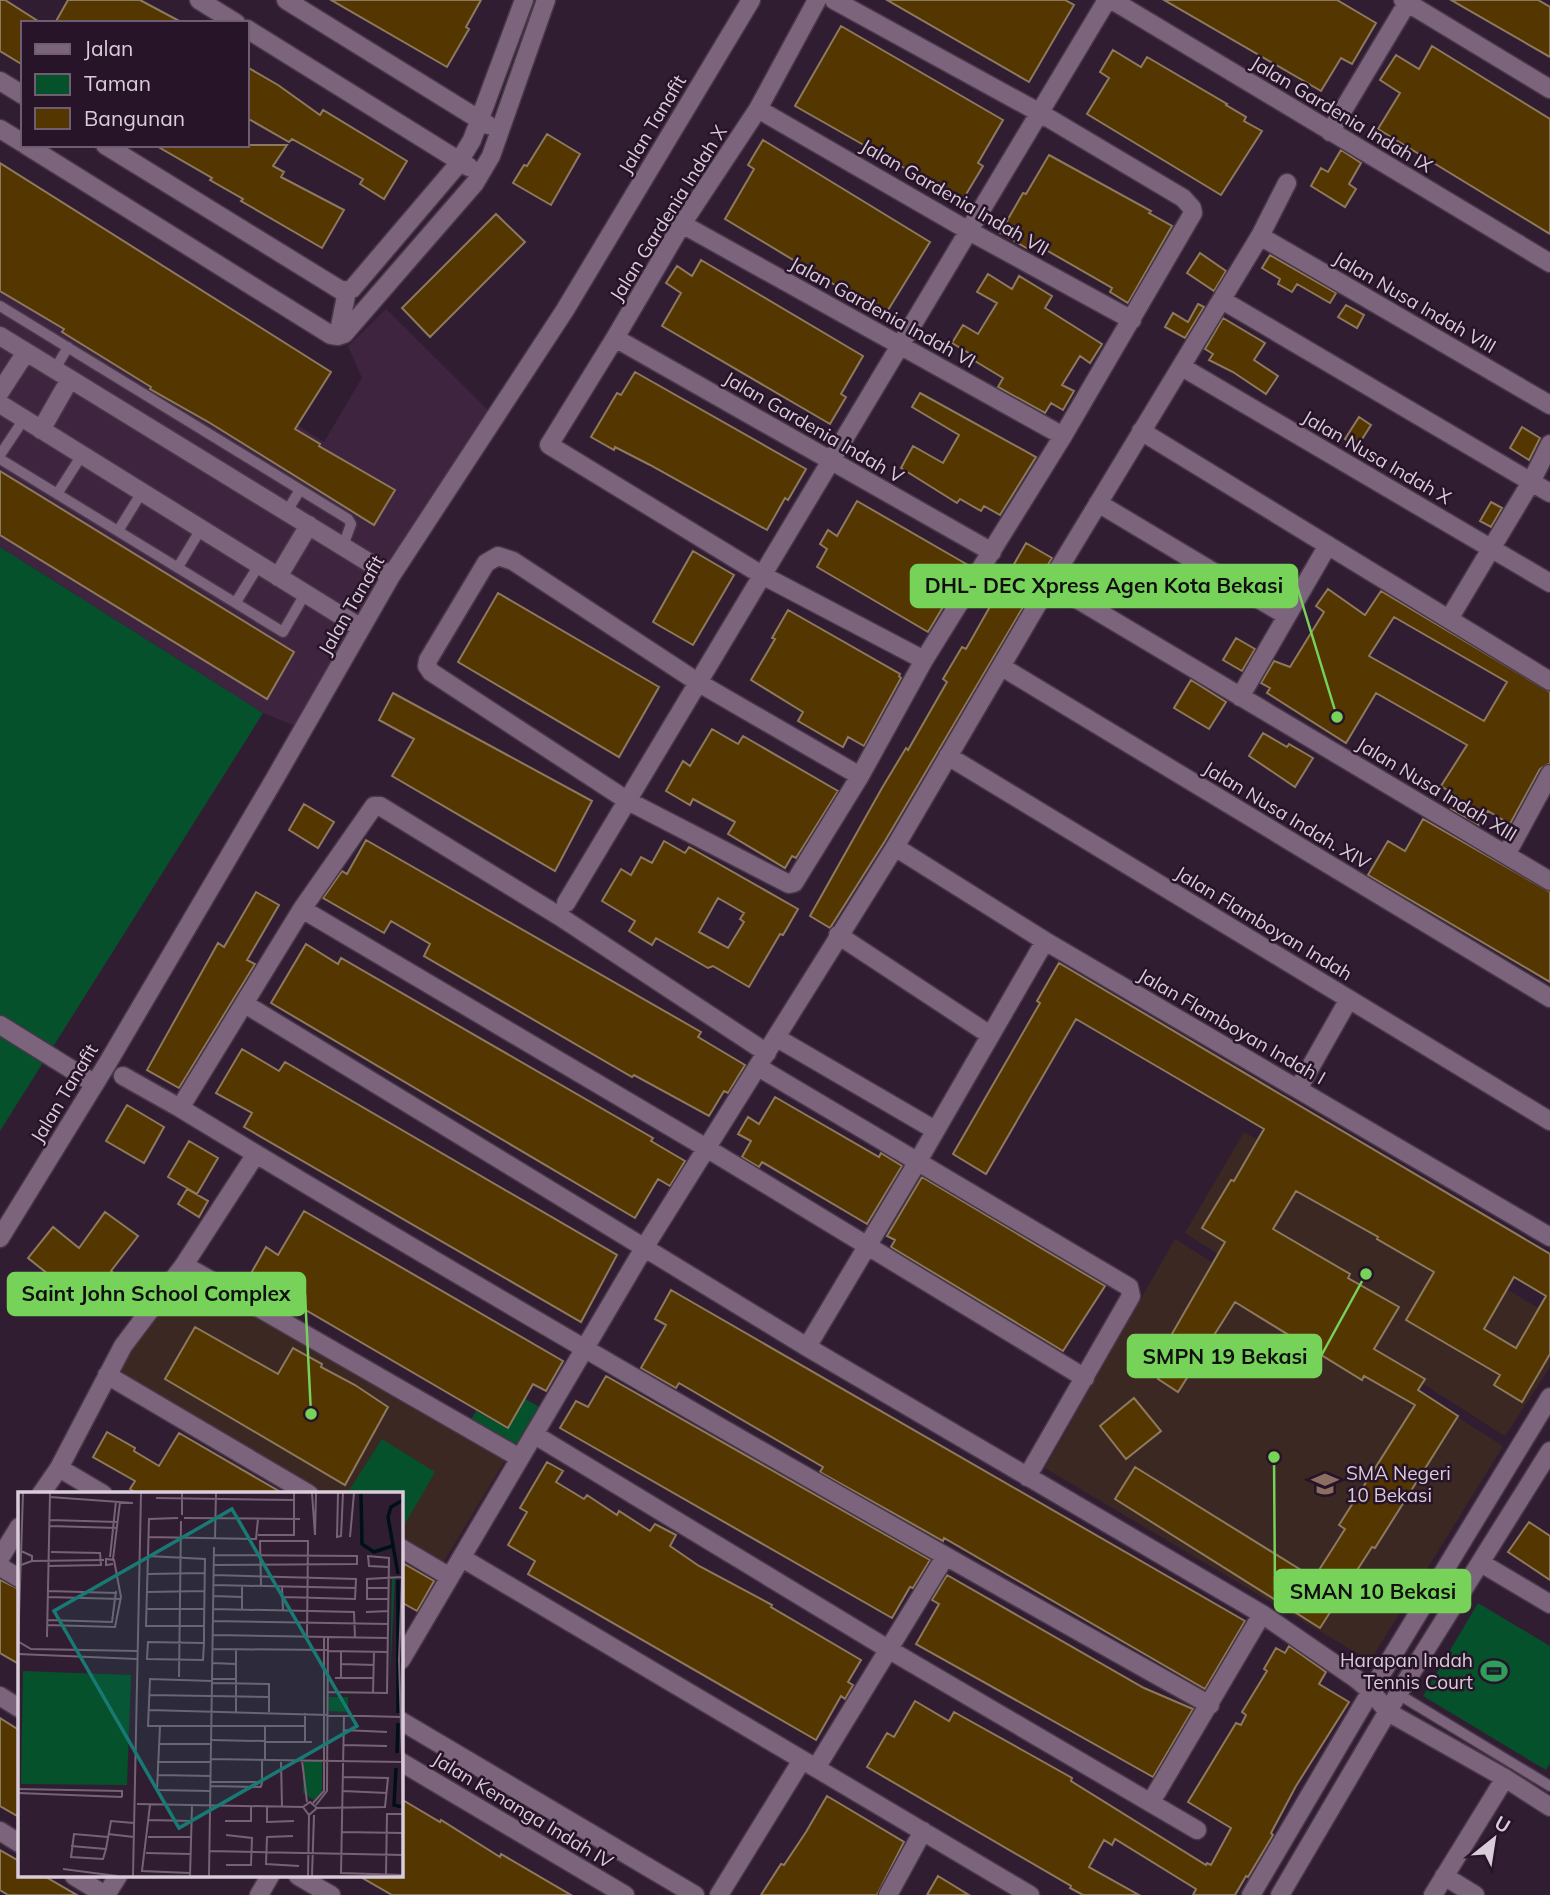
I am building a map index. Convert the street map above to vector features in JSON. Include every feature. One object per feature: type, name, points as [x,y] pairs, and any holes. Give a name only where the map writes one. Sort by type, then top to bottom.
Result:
[{"type":"street","points":[[199,0],[233,21]]},
{"type":"street","points":[[286,0],[498,132]]},
{"type":"street","points":[[108,147],[342,291],[347,291],[352,289],[460,161],[472,140],[524,0]]},
{"type":"street","points":[[29,147],[331,335],[338,336],[344,334],[362,314],[475,183],[491,156],[546,0]]},
{"type":"street","name":"Jalan Tanafit","points":[[0,1238],[95,1084],[391,576],[565,310],[751,0]]},
{"type":"street","name":"Jalan Gardenia Indah X","points":[[762,575],[549,444],[682,224],[758,109],[817,0]]},
{"type":"street","points":[[834,0],[1041,113],[1183,198],[1192,208],[1193,214],[1063,436],[924,660],[860,776],[794,883],[783,883],[628,801],[431,672],[427,666],[440,638],[486,563],[498,556],[513,561],[699,683],[860,776]]},
{"type":"street","points":[[566,903],[1110,0]]},
{"type":"street","name":"Jalan Gardenia Indah IX","points":[[1110,0],[1550,263]]},
{"type":"street","points":[[1330,132],[1406,1],[1550,89]]},
{"type":"street","points":[[248,30],[480,174]]},
{"type":"street","points":[[0,81],[21,94]]},
{"type":"street","name":"Jalan Gardenia Indah VII","points":[[758,109],[969,231],[1132,320]]},
{"type":"street","points":[[0,129],[21,142]]},
{"type":"street","points":[[402,1658],[644,1248],[838,935],[953,759],[1050,583],[1260,236],[1287,183]]},
{"type":"street","name":"Jalan Gardenia Indah VI","points":[[682,224],[1063,436]]},
{"type":"street","name":"Jalan Nusa Indah VIII","points":[[1260,236],[1550,405]]},
{"type":"street","points":[[338,336],[347,291]]},
{"type":"street","points":[[1222,300],[1550,493]]},
{"type":"street","points":[[0,336],[391,576]]},
{"type":"street","name":"Jalan Gardenia Indah V","points":[[615,338],[992,552]]},
{"type":"street","points":[[0,392],[26,352]]},
{"type":"street","name":"Jalan Nusa Indah X","points":[[1182,367],[1550,583]]},
{"type":"street","points":[[41,430],[62,374]]},
{"type":"street","points":[[0,404],[360,628]]},
{"type":"street","points":[[1141,431],[1550,681]]},
{"type":"street","points":[[1449,619],[1531,482],[1550,444]]},
{"type":"street","points":[[1098,503],[1287,616]]},
{"type":"street","points":[[278,577],[309,525]]},
{"type":"street","points":[[1240,696],[1328,545]]},
{"type":"street","points":[[762,575],[924,660]]},
{"type":"street","name":"Jalan Nusa Indah XIII","points":[[1050,583],[1550,881]]},
{"type":"street","name":"Jalan Nusa Indah. XIV","points":[[1002,667],[1550,998]]},
{"type":"street","name":"Jalan Flamboyan Indah","points":[[953,759],[1550,1121]]},
{"type":"street","points":[[1506,855],[1550,774]]},
{"type":"street","points":[[180,1108],[302,909],[370,809],[380,806],[559,916],[767,1052],[918,1161],[1129,1287],[1131,1296],[1027,1476]]},
{"type":"street","name":"Jalan Flamboyan Indah I","points":[[895,847],[1045,941],[1550,1237]]},
{"type":"street","points":[[302,909],[707,1149],[1085,1378]]},
{"type":"street","points":[[838,935],[990,1035]]},
{"type":"street","points":[[807,1347],[1045,941]]},
{"type":"street","points":[[1298,1089],[1349,999]]},
{"type":"street","points":[[245,1004],[807,1347],[1262,1614],[1371,1691],[1388,1712],[1505,1778],[1550,1807]]},
{"type":"street","points":[[0,1025],[95,1084]]},
{"type":"street","points":[[767,1052],[935,1130]]},
{"type":"street","points":[[123,1076],[945,1557],[1210,1705]]},
{"type":"street","points":[[42,1492],[59,1468],[123,1346],[184,1265],[256,1154]]},
{"type":"street","points":[[184,1265],[520,1458]]},
{"type":"street","points":[[107,1375],[306,1492]]},
{"type":"street","points":[[1251,1895],[1371,1691],[1550,1397]]},
{"type":"street","points":[[535,1435],[888,1649],[1197,1830]]},
{"type":"street","points":[[1280,1895],[1398,1694],[1550,1451]]},
{"type":"street","points":[[59,1468],[100,1492]]},
{"type":"street","points":[[18,1529],[0,1561],[2,1568],[18,1577]]},
{"type":"street","points":[[402,1549],[450,1577]]},
{"type":"street","points":[[719,1895],[888,1649],[945,1557]]},
{"type":"street","points":[[462,1558],[1030,1895]]},
{"type":"street","points":[[1481,1563],[1550,1604]]},
{"type":"street","points":[[1151,1802],[1262,1614]]},
{"type":"street","points":[[0,1696],[18,1707]]},
{"type":"street","points":[[402,1722],[695,1895]]},
{"type":"street","name":"Jalan Kenanga Indah IV","points":[[402,1763],[625,1895]]},
{"type":"street","points":[[1433,1895],[1505,1778]]},
{"type":"street","points":[[0,1831],[18,1842]]},
{"type":"street","points":[[888,1895],[923,1831]]},
{"type":"street","points":[[1444,1876],[1475,1895]]},
{"type":"street","points":[[77,1878],[106,1895],[117,1878]]},
{"type":"street","points":[[259,1895],[269,1878]]},
{"type":"street","points":[[301,1878],[331,1895]]},
{"type":"lane","points":[[2,311],[68,347],[348,519],[351,524],[343,546]]},
{"type":"lane","points":[[62,374],[68,347]]},
{"type":"lane","points":[[24,419],[0,457],[57,494],[283,632],[305,594]]},
{"type":"lane","points":[[57,494],[82,455]]},
{"type":"lane","points":[[287,511],[300,490]]},
{"type":"lane","points":[[118,531],[142,492]]},
{"type":"lane","points":[[178,567],[201,529]]},
{"type":"lane","points":[[236,602],[259,565]]},
{"type":"lane","points":[[1398,1694],[1550,1786]]},
{"type":"shaded area","points":[[0,237],[324,442],[362,378],[348,346],[386,309],[492,414],[298,727],[263,713],[0,547]]},
{"type":"shaded area","points":[[1244,1132],[1550,1315],[1550,1367],[1505,1436],[1185,1233]]},
{"type":"shaded area","points":[[1175,1239],[1503,1446],[1370,1661],[1045,1468]]},
{"type":"shaded area","points":[[185,1272],[507,1457],[443,1563],[402,1539],[402,1492],[323,1492],[117,1372]]},
{"type":"green space","points":[[0,547],[263,713],[0,1131]]},
{"type":"green space","points":[[518,1395],[545,1410],[519,1455],[468,1425],[476,1411],[501,1425]]},
{"type":"green space","points":[[382,1439],[435,1472],[405,1524],[402,1522],[402,1492],[348,1492]]},
{"type":"green space","name":"Harapan Indah Tennis Court","points":[[1478,1603],[1550,1646],[1550,1763],[1546,1770],[1423,1696]]},
{"type":"building","points":[[0,0],[5,0],[38,21],[21,21],[21,64],[0,51]]},
{"type":"building","points":[[68,0],[140,0],[179,21],[56,21]]},
{"type":"building","points":[[331,0],[481,0],[466,27],[469,29],[447,67]]},
{"type":"building","points":[[887,0],[1065,0],[1074,5],[1029,82]]},
{"type":"building","points":[[1164,0],[1337,0],[1376,23],[1352,64],[1341,58],[1321,91]]},
{"type":"building","points":[[1451,0],[1538,0],[1550,7],[1550,57]]},
{"type":"building","points":[[841,26],[1003,120],[978,163],[983,166],[959,206],[926,187],[929,182],[795,106]]},
{"type":"building","points":[[1432,46],[1550,119],[1550,234],[1378,129],[1400,93],[1380,80],[1396,55],[1419,69]]},
{"type":"building","points":[[1113,50],[1141,67],[1147,57],[1227,104],[1246,117],[1244,121],[1262,131],[1221,195],[1087,114],[1109,78],[1100,72]]},
{"type":"building","points":[[248,68],[320,115],[323,110],[407,161],[384,199],[360,184],[363,179],[292,139],[289,142],[248,119]]},
{"type":"building","points":[[547,134],[580,154],[551,205],[513,183]]},
{"type":"building","points":[[763,140],[930,242],[885,315],[725,219],[754,169],[748,165]]},
{"type":"building","points":[[287,145],[273,166],[284,172],[281,177],[344,210],[322,248],[241,201],[243,199],[210,180],[212,178],[158,147]]},
{"type":"building","points":[[1341,150],[1361,163],[1349,184],[1356,189],[1345,207],[1311,186],[1321,168],[1328,172]]},
{"type":"building","points":[[1049,155],[1151,211],[1149,213],[1172,226],[1128,303],[1110,292],[1112,288],[1034,243],[1030,250],[1000,233]]},
{"type":"building","points":[[0,163],[331,372],[295,429],[395,490],[374,525],[150,389],[151,387],[62,332],[64,329],[0,291]]},
{"type":"building","points":[[496,214],[525,242],[430,337],[402,308]]},
{"type":"building","points":[[1200,253],[1226,271],[1214,291],[1187,273]]},
{"type":"building","points":[[1270,255],[1336,293],[1330,303],[1297,284],[1292,292],[1278,284],[1280,279],[1262,268]]},
{"type":"building","points":[[701,260],[863,356],[841,394],[846,397],[830,424],[662,326],[681,293],[666,283],[677,266],[692,276]]},
{"type":"building","points":[[988,274],[1012,289],[1019,276],[1052,296],[1045,308],[1102,344],[1090,363],[1080,356],[1062,385],[1074,391],[1063,410],[1051,403],[1045,413],[998,387],[1003,378],[970,358],[972,355],[952,343],[963,325],[978,334],[997,303],[977,292]]},
{"type":"building","points":[[1198,304],[1204,307],[1185,338],[1165,327],[1173,313],[1188,322]]},
{"type":"building","points":[[1346,305],[1364,315],[1357,328],[1338,317]]},
{"type":"building","points":[[1223,318],[1265,343],[1254,360],[1278,376],[1266,394],[1209,360],[1213,354],[1205,349]]},
{"type":"building","points":[[635,372],[806,469],[767,530],[650,465],[591,437],[617,393],[621,395]]},
{"type":"building","points":[[920,393],[1036,457],[1000,515],[984,506],[981,511],[960,499],[957,503],[901,468],[913,446],[943,463],[959,435],[912,407]]},
{"type":"building","points":[[1359,417],[1371,425],[1357,447],[1345,439]]},
{"type":"building","points":[[1522,427],[1540,438],[1529,460],[1510,448]]},
{"type":"building","points":[[0,471],[294,652],[267,699],[0,535]]},
{"type":"building","points":[[857,501],[968,565],[928,632],[817,567],[827,549],[820,544],[828,530],[837,536]]},
{"type":"building","points":[[1491,502],[1502,508],[1491,527],[1480,521]]},
{"type":"building","points":[[1026,543],[1052,558],[885,841],[830,928],[810,916],[882,788],[906,748],[908,750],[947,682],[943,679],[962,647],[966,649]]},
{"type":"building","points":[[693,551],[734,575],[693,645],[653,622]]},
{"type":"building","points":[[1328,589],[1365,615],[1381,591],[1550,692],[1550,763],[1540,769],[1510,824],[1488,811],[1479,825],[1451,809],[1458,797],[1441,786],[1467,745],[1376,693],[1346,743],[1267,693],[1270,688],[1261,683],[1274,661],[1290,667],[1324,612],[1316,606]],"holes":[[[1394,617],[1507,682],[1484,721],[1369,656]]]},
{"type":"building","points":[[498,593],[659,687],[619,757],[458,662]]},
{"type":"building","points":[[788,610],[900,674],[901,678],[864,746],[848,737],[843,747],[798,721],[803,712],[751,680]]},
{"type":"building","points":[[1236,638],[1255,649],[1242,671],[1223,660]]},
{"type":"building","points":[[1191,680],[1226,702],[1209,729],[1174,708]]},
{"type":"building","points":[[393,693],[592,801],[555,871],[392,776],[414,739],[379,720]]},
{"type":"building","points":[[712,729],[738,744],[743,736],[838,791],[796,858],[792,856],[785,868],[728,834],[735,822],[693,799],[690,805],[666,791],[683,761],[690,766]]},
{"type":"building","points":[[1263,733],[1313,758],[1295,787],[1249,756]]},
{"type":"building","points":[[304,804],[334,822],[318,848],[289,830]]},
{"type":"building","points":[[1423,819],[1550,892],[1550,982],[1368,875],[1388,841],[1405,851]]},
{"type":"building","points":[[366,840],[701,1032],[698,1037],[745,1065],[728,1093],[724,1091],[709,1116],[634,1075],[632,1077],[424,956],[430,944],[391,921],[384,933],[323,898],[342,871],[347,874]]},
{"type":"building","points":[[664,841],[685,853],[689,847],[798,909],[749,987],[713,966],[708,968],[656,938],[652,945],[629,931],[635,921],[602,901],[621,869],[631,875],[641,857],[652,863]],"holes":[[[718,898],[744,913],[740,919],[744,922],[728,948],[699,932]]]},
{"type":"building","points":[[256,892],[279,905],[247,960],[255,964],[179,1088],[147,1070],[218,943],[224,947]]},
{"type":"building","points":[[306,944],[338,964],[341,958],[653,1138],[651,1141],[685,1161],[670,1186],[658,1179],[635,1218],[271,1003]]},
{"type":"building","points":[[1059,963],[1550,1254],[1550,1354],[1522,1402],[1494,1385],[1500,1375],[1406,1320],[1434,1272],[1296,1191],[1273,1229],[1350,1274],[1348,1278],[1399,1307],[1374,1349],[1425,1379],[1418,1390],[1458,1416],[1375,1548],[1372,1547],[1320,1628],[1115,1499],[1135,1467],[1314,1578],[1345,1529],[1339,1525],[1415,1405],[1364,1376],[1362,1380],[1235,1302],[1178,1392],[1158,1379],[1163,1370],[1154,1365],[1225,1242],[1202,1228],[1231,1180],[1234,1181],[1264,1129],[1076,1019],[986,1174],[953,1154],[1040,1003],[1037,1001]],"holes":[[[1514,1277],[1546,1296],[1516,1348],[1484,1329]]]},
{"type":"building","points":[[242,1049],[279,1071],[285,1062],[617,1255],[581,1322],[244,1127],[252,1113],[216,1093]]},
{"type":"building","points":[[775,1097],[879,1157],[881,1153],[902,1166],[867,1224],[762,1162],[759,1167],[742,1157],[751,1141],[738,1134],[748,1117],[759,1124]]},
{"type":"building","points":[[127,1105],[164,1127],[144,1163],[106,1141]]},
{"type":"building","points":[[189,1141],[218,1158],[197,1194],[168,1177]]},
{"type":"building","points":[[922,1177],[1105,1286],[1063,1351],[891,1247],[895,1240],[887,1236]]},
{"type":"building","points":[[187,1189],[208,1201],[199,1217],[178,1204]]},
{"type":"building","points":[[304,1211],[563,1361],[546,1391],[533,1384],[508,1428],[249,1277],[266,1247],[278,1255]]},
{"type":"building","points":[[105,1212],[138,1236],[111,1271],[131,1286],[111,1312],[68,1280],[63,1286],[28,1258],[53,1227],[79,1248]]},
{"type":"building","points":[[671,1290],[1245,1621],[1205,1689],[944,1538],[943,1541],[820,1472],[823,1467],[679,1383],[676,1388],[641,1368],[666,1325],[655,1319]]},
{"type":"building","points":[[195,1327],[278,1374],[293,1348],[388,1407],[345,1485],[165,1379]]},
{"type":"building","points":[[606,1376],[930,1560],[892,1618],[560,1428],[576,1401],[588,1407]]},
{"type":"building","points":[[1134,1398],[1161,1431],[1126,1459],[1100,1426]]},
{"type":"building","points":[[107,1432],[159,1466],[179,1433],[281,1492],[135,1492],[130,1489],[135,1481],[93,1457]]},
{"type":"building","points":[[547,1462],[563,1471],[556,1482],[584,1499],[587,1495],[617,1515],[619,1511],[650,1531],[655,1524],[676,1535],[670,1546],[699,1566],[772,1605],[771,1607],[861,1660],[848,1682],[853,1685],[845,1699],[841,1696],[816,1740],[528,1574],[535,1561],[508,1545],[527,1512],[520,1508]]},
{"type":"building","points":[[1529,1522],[1550,1536],[1550,1580],[1508,1552]]},
{"type":"building","points":[[402,1563],[434,1581],[417,1611],[402,1603]]},
{"type":"building","points":[[947,1575],[1144,1688],[1193,1709],[1153,1777],[916,1644],[939,1604],[932,1600]]},
{"type":"building","points":[[0,1580],[18,1589],[18,1663],[0,1653]]},
{"type":"building","points":[[1289,1646],[1326,1672],[1319,1684],[1349,1702],[1296,1786],[1271,1833],[1273,1835],[1235,1895],[1193,1895],[1196,1889],[1115,1839],[1112,1845],[1104,1840],[1089,1867],[1139,1895],[1083,1895],[867,1767],[887,1733],[894,1737],[915,1701],[949,1721],[954,1712],[1072,1778],[1071,1781],[1206,1865],[1211,1865],[1231,1828],[1188,1802],[1236,1723],[1241,1725],[1246,1715],[1242,1712],[1267,1671],[1264,1669],[1276,1648],[1285,1653]]},
{"type":"building","points":[[0,1718],[18,1729],[18,1816],[0,1806]]},
{"type":"building","points":[[827,1796],[904,1842],[877,1895],[761,1895],[806,1832]]},
{"type":"building","points":[[402,1800],[571,1895],[392,1895],[362,1878],[402,1878]]},
{"type":"building","points":[[0,1850],[18,1860],[18,1878],[47,1878],[77,1895],[8,1895],[0,1890]]},
{"type":"building","points":[[938,1876],[969,1895],[927,1895]]},
{"type":"place","name":"DHL- DEC Xpress Agen Kota Bekasi","points":[[1337,717]]},
{"type":"place","name":"SMPN 19 Bekasi","points":[[1366,1274]]},
{"type":"place","name":"Saint John School Complex","points":[[311,1414]]},
{"type":"place","name":"SMAN 10 Bekasi","points":[[1274,1457]]},
{"type":"place","name":"SMA Negeri 10 Bekasi","points":[[1325,1484]]},
{"type":"place","name":"Harapan Indah Tennis Court","points":[[1494,1671]]}]
